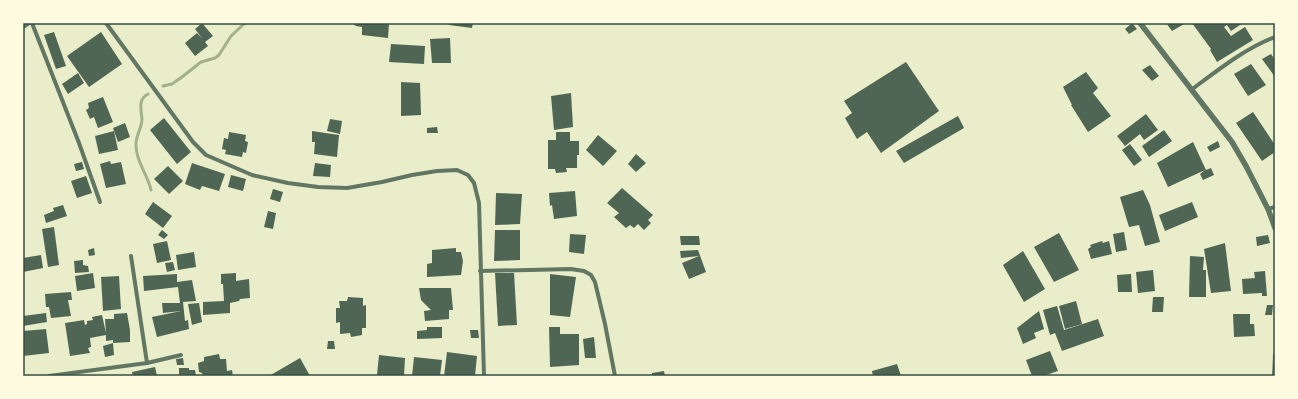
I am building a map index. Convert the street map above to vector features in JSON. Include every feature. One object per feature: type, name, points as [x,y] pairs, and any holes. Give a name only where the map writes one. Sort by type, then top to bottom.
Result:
[{"type":"street","points":[[23,27],[30,23],[79,143],[100,202]]},
{"type":"street","points":[[106,23],[193,142],[206,155],[252,175],[288,183],[318,187],[347,188],[437,171],[457,170],[468,174],[474,184],[479,203],[484,376]]},
{"type":"street","points":[[1140,23],[1232,142],[1268,209],[1275,228]]},
{"type":"street","points":[[1191,90],[1231,60],[1275,37]]},
{"type":"street","points":[[1268,209],[1275,207]]},
{"type":"street","points":[[131,256],[147,363]]},
{"type":"street","points":[[480,271],[571,269],[584,271],[591,275],[595,282],[605,324],[615,376]]},
{"type":"street","points":[[49,376],[147,363],[181,355]]},
{"type":"street","points":[[1274,376],[1275,355]]},
{"type":"building","points":[[202,23],[213,36],[205,42],[208,46],[195,56],[185,43],[197,33],[202,38],[195,29]]},
{"type":"building","points":[[352,23],[389,23],[388,38],[362,35],[362,27],[356,26]]},
{"type":"building","points":[[449,23],[473,23],[472,28],[449,25]]},
{"type":"building","points":[[1132,23],[1137,29],[1129,34],[1125,29]]},
{"type":"building","points":[[1166,23],[1186,23],[1172,31]]},
{"type":"building","points":[[1192,23],[1243,23],[1231,31],[1227,25],[1224,27],[1231,36],[1245,27],[1253,40],[1217,62],[1210,50],[1211,49]]},
{"type":"building","points":[[54,32],[66,66],[56,69],[44,35]]},
{"type":"building","points":[[101,32],[122,64],[89,87],[67,56]]},
{"type":"building","points":[[450,38],[451,63],[432,63],[430,39]]},
{"type":"building","points":[[391,44],[425,46],[424,64],[389,62]]},
{"type":"building","points":[[1271,54],[1275,60],[1275,77],[1262,59]]},
{"type":"building","points":[[906,62],[939,111],[881,153],[867,132],[857,139],[845,118],[852,113],[844,101]]},
{"type":"building","points":[[1251,64],[1266,85],[1248,96],[1234,74]]},
{"type":"building","points":[[1150,65],[1159,76],[1152,81],[1142,70]]},
{"type":"building","points":[[1086,72],[1098,88],[1093,93],[1111,116],[1088,132],[1071,105],[1063,87]]},
{"type":"building","points":[[78,73],[84,83],[68,94],[62,84]]},
{"type":"building","points":[[401,82],[420,83],[421,115],[401,116]]},
{"type":"building","points":[[571,93],[573,127],[554,130],[551,96]]},
{"type":"building","points":[[103,97],[113,122],[98,128],[94,117],[90,119],[86,110],[89,108],[88,103]]},
{"type":"building","points":[[1253,112],[1275,145],[1275,152],[1262,161],[1236,123]]},
{"type":"building","points":[[1146,114],[1158,130],[1144,140],[1140,134],[1125,146],[1117,136]]},
{"type":"building","points":[[958,116],[964,128],[904,163],[896,151]]},
{"type":"building","points":[[164,118],[191,152],[177,164],[150,130]]},
{"type":"building","points":[[330,119],[342,121],[340,134],[327,131]]},
{"type":"building","points":[[125,123],[130,137],[118,142],[113,128]]},
{"type":"building","points":[[437,127],[438,133],[427,133],[427,128]]},
{"type":"building","points":[[1164,130],[1172,141],[1149,157],[1142,146]]},
{"type":"building","points":[[114,131],[118,150],[99,154],[95,136]]},
{"type":"building","points":[[312,131],[339,135],[337,157],[314,154],[315,142],[312,142]]},
{"type":"building","points":[[229,132],[246,135],[245,141],[248,142],[246,153],[243,152],[242,157],[225,154],[226,150],[222,149],[224,138],[228,139]]},
{"type":"building","points":[[556,132],[570,132],[570,141],[579,141],[577,168],[566,168],[567,172],[556,173],[555,169],[548,169],[548,140],[556,140]]},
{"type":"building","points":[[598,135],[617,151],[603,166],[586,150]]},
{"type":"building","points":[[1218,141],[1220,147],[1210,152],[1207,147]]},
{"type":"building","points":[[1193,142],[1206,170],[1211,168],[1214,175],[1203,180],[1200,174],[1205,170],[1168,187],[1157,163]]},
{"type":"building","points":[[1130,144],[1142,160],[1134,166],[1122,150]]},
{"type":"building","points":[[636,154],[646,163],[636,172],[628,164]]},
{"type":"building","points":[[110,161],[111,164],[121,162],[126,184],[106,188],[100,164]]},
{"type":"building","points":[[82,162],[84,169],[76,171],[74,164]]},
{"type":"building","points":[[192,163],[225,174],[219,191],[202,186],[200,190],[185,184]]},
{"type":"building","points":[[315,163],[331,165],[330,177],[313,176]]},
{"type":"building","points":[[168,166],[183,181],[169,194],[154,179]]},
{"type":"building","points":[[231,175],[246,179],[243,191],[228,187]]},
{"type":"building","points":[[86,176],[92,193],[77,198],[71,181]]},
{"type":"building","points":[[622,188],[653,215],[648,220],[651,223],[644,230],[638,224],[634,228],[630,225],[626,228],[614,217],[619,213],[607,203]]},
{"type":"building","points":[[273,189],[283,192],[280,202],[270,199]]},
{"type":"building","points":[[1143,190],[1150,205],[1160,242],[1145,246],[1139,225],[1129,227],[1120,197]]},
{"type":"building","points":[[575,191],[577,216],[554,219],[552,205],[550,206],[549,193]]},
{"type":"building","points":[[496,193],[522,194],[520,224],[495,225]]},
{"type":"building","points":[[153,202],[172,216],[163,228],[145,214]]},
{"type":"building","points":[[1192,202],[1198,217],[1165,231],[1159,215]]},
{"type":"building","points":[[63,205],[67,216],[46,223],[44,215],[54,211],[53,208]]},
{"type":"building","points":[[268,211],[276,213],[273,229],[264,227]]},
{"type":"building","points":[[54,227],[59,265],[48,267],[42,229]]},
{"type":"building","points":[[162,230],[168,235],[164,239],[158,235]]},
{"type":"building","points":[[495,230],[520,230],[520,260],[494,261]]},
{"type":"building","points":[[1124,232],[1127,250],[1116,252],[1113,234]]},
{"type":"building","points":[[1059,233],[1079,270],[1054,282],[1034,247]]},
{"type":"building","points":[[570,234],[586,235],[584,254],[569,252]]},
{"type":"building","points":[[1268,235],[1270,243],[1257,246],[1256,237]]},
{"type":"building","points":[[680,236],[699,236],[700,245],[681,245]]},
{"type":"building","points":[[167,241],[171,260],[157,263],[153,244]]},
{"type":"building","points":[[1102,241],[1103,243],[1109,241],[1112,254],[1091,259],[1088,249],[1091,247],[1090,245]]},
{"type":"building","points":[[1225,243],[1231,291],[1211,293],[1204,249]]},
{"type":"building","points":[[94,248],[95,255],[89,256],[88,250]]},
{"type":"building","points":[[456,248],[456,252],[461,252],[463,261],[461,275],[427,277],[427,264],[432,263],[432,250]]},
{"type":"building","points":[[698,250],[706,272],[689,279],[682,263],[699,256],[681,258],[680,251]]},
{"type":"building","points":[[1023,251],[1045,289],[1024,302],[1003,265]]},
{"type":"building","points":[[194,252],[196,267],[178,270],[176,255]]},
{"type":"building","points":[[41,255],[43,268],[23,272],[23,258]]},
{"type":"building","points":[[1190,256],[1204,257],[1203,270],[1206,270],[1206,297],[1189,297]]},
{"type":"building","points":[[83,260],[83,265],[88,266],[89,272],[75,273],[74,261]]},
{"type":"building","points":[[173,262],[175,270],[167,272],[165,263]]},
{"type":"building","points":[[1153,270],[1155,291],[1138,293],[1136,272]]},
{"type":"building","points":[[1265,271],[1267,296],[1262,296],[1262,293],[1243,294],[1242,279],[1255,278],[1254,272]]},
{"type":"building","points":[[93,273],[95,288],[77,291],[75,276]]},
{"type":"building","points":[[236,273],[236,281],[249,279],[250,298],[240,299],[239,301],[230,303],[230,313],[203,315],[203,302],[224,301],[221,274]]},
{"type":"building","points":[[495,273],[514,273],[517,325],[498,326]]},
{"type":"building","points":[[177,274],[177,282],[192,280],[196,301],[183,302],[185,321],[188,320],[189,329],[157,337],[152,317],[181,311],[163,313],[162,303],[180,303],[178,287],[144,291],[143,276]]},
{"type":"building","points":[[550,274],[576,277],[570,317],[550,315]]},
{"type":"building","points":[[1131,274],[1132,292],[1118,292],[1117,275]]},
{"type":"building","points":[[119,276],[121,309],[103,311],[101,277]]},
{"type":"building","points":[[419,288],[451,288],[453,310],[449,310],[449,319],[425,321],[424,311],[431,310],[421,300]]},
{"type":"building","points":[[71,292],[72,300],[68,300],[71,316],[51,318],[49,307],[46,307],[45,294]]},
{"type":"building","points":[[348,297],[363,298],[363,306],[366,305],[366,328],[362,328],[362,335],[351,337],[350,333],[340,334],[340,322],[336,323],[336,308],[340,308],[339,301],[347,301]]},
{"type":"building","points":[[1153,297],[1164,297],[1163,312],[1152,312]]},
{"type":"building","points":[[1076,301],[1082,324],[1065,329],[1059,306]]},
{"type":"building","points":[[199,303],[202,322],[192,325],[188,304]]},
{"type":"building","points":[[1267,305],[1273,305],[1272,315],[1265,315]]},
{"type":"building","points":[[1057,306],[1064,330],[1098,319],[1104,336],[1062,351],[1055,333],[1050,335],[1043,310]]},
{"type":"building","points":[[1039,311],[1044,329],[1034,333],[1036,338],[1023,344],[1017,328]]},
{"type":"building","points":[[46,313],[47,322],[23,326],[23,316]]},
{"type":"building","points":[[127,313],[130,330],[130,342],[113,343],[113,340],[106,341],[106,335],[90,338],[91,347],[88,348],[90,353],[70,356],[65,323],[84,320],[85,325],[87,324],[87,321],[93,320],[92,317],[102,315],[106,333],[105,319],[114,319],[114,314]]},
{"type":"building","points":[[1233,314],[1250,314],[1250,324],[1254,324],[1255,336],[1234,337]]},
{"type":"building","points":[[427,327],[442,327],[442,338],[417,339],[417,331],[427,330]]},
{"type":"building","points":[[549,327],[560,327],[560,334],[579,334],[579,365],[550,367]]},
{"type":"building","points":[[46,329],[49,353],[23,356],[23,331]]},
{"type":"building","points":[[470,330],[478,330],[479,338],[471,338]]},
{"type":"building","points":[[594,337],[596,358],[585,358],[583,339]]},
{"type":"building","points":[[328,341],[334,341],[335,349],[327,349]]},
{"type":"building","points":[[113,343],[114,355],[105,357],[103,346]]},
{"type":"building","points":[[1050,351],[1058,371],[1043,376],[1032,376],[1026,360]]},
{"type":"building","points":[[447,352],[477,356],[475,376],[444,376]]},
{"type":"building","points":[[219,354],[220,359],[226,359],[227,371],[232,370],[233,376],[203,376],[202,373],[199,372],[198,363],[204,361],[204,357]]},
{"type":"building","points":[[379,355],[405,358],[404,376],[377,375]]},
{"type":"building","points":[[414,357],[442,360],[440,376],[412,376]]},
{"type":"building","points":[[183,358],[184,365],[177,365],[176,359]]},
{"type":"building","points":[[300,358],[310,376],[269,376]]},
{"type":"building","points":[[897,364],[901,376],[873,376],[872,371]]},
{"type":"building","points":[[155,367],[157,376],[133,376],[132,372]]},
{"type":"building","points":[[179,368],[189,368],[189,370],[195,370],[196,376],[179,376]]},
{"type":"building","points":[[664,371],[665,376],[652,376],[652,373]]},
{"type":"waterway","points":[[163,86],[172,84],[201,62],[215,58],[219,55],[231,36],[245,23]]},
{"type":"waterway","points":[[148,94],[141,101],[142,122],[136,146],[138,158],[151,190]]}]
